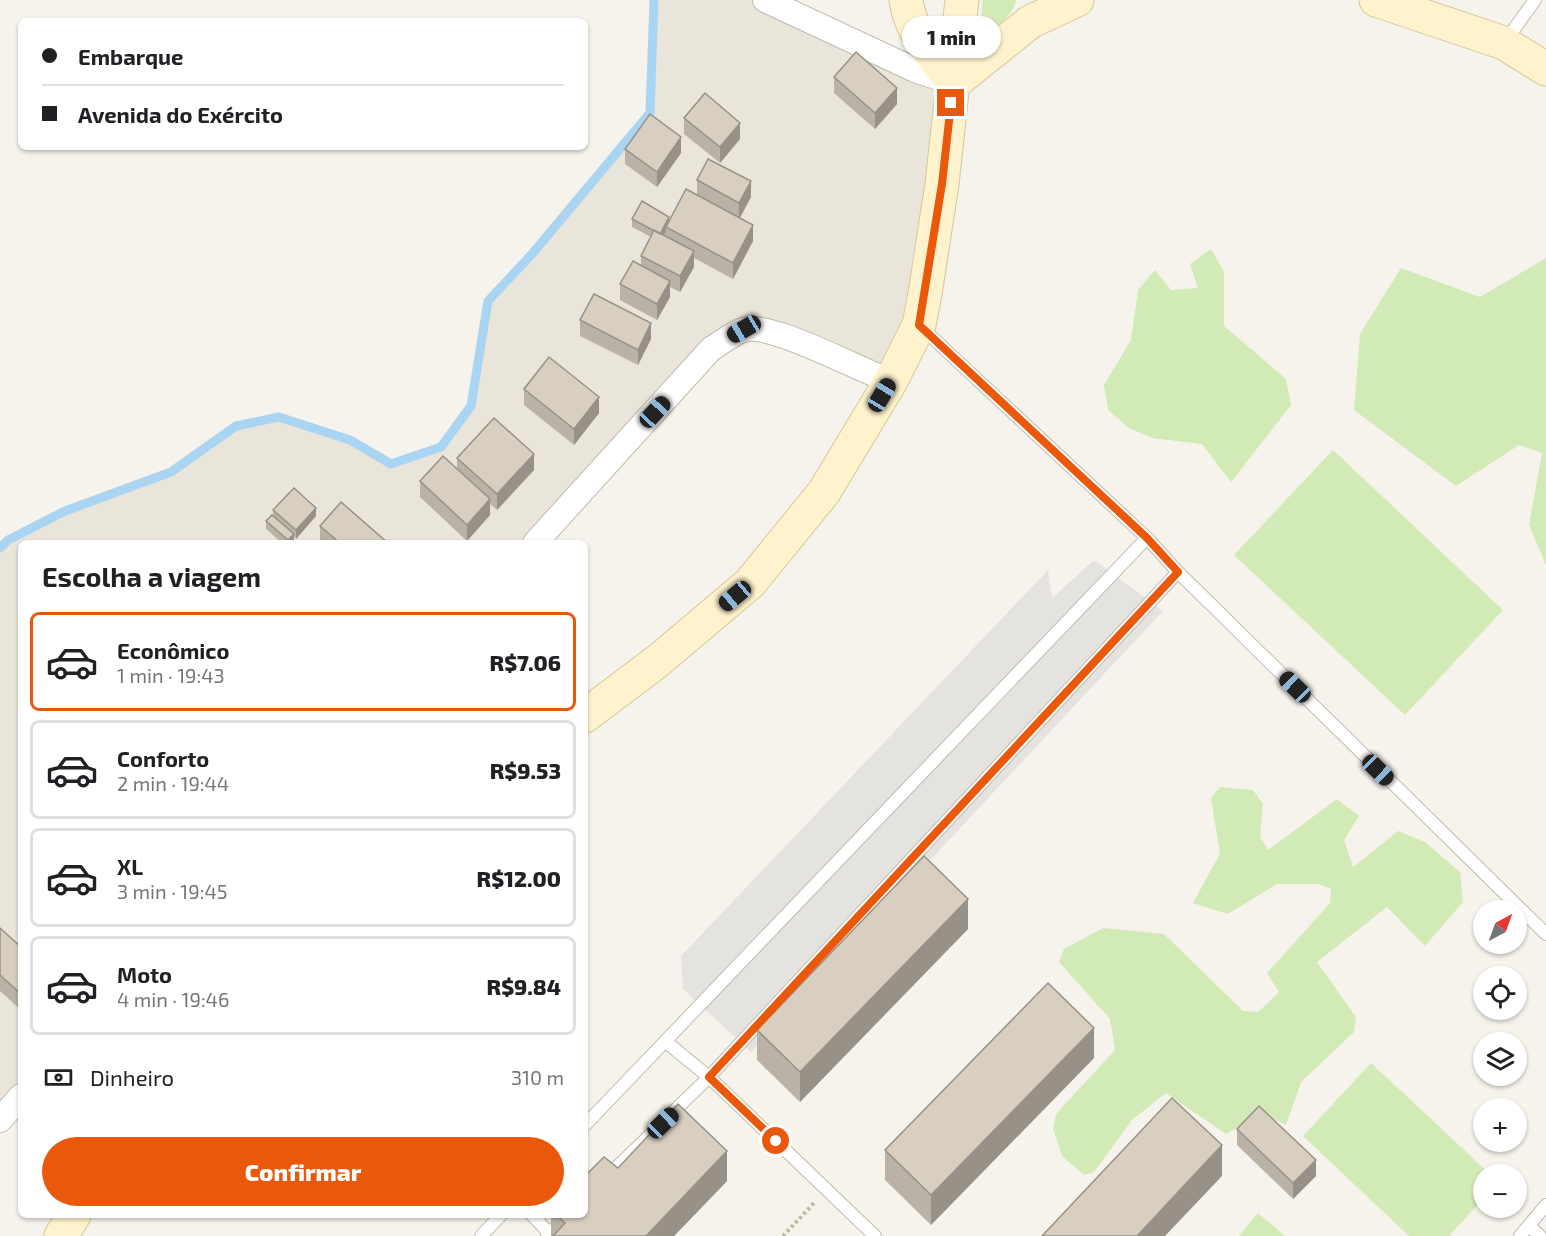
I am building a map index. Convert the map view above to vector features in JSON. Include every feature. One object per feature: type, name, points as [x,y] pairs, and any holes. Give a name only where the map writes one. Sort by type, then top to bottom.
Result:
[{"type":"street","points":[[765,0],[915,70],[954,83]]},
{"type":"street","points":[[906,0],[908,17],[934,58],[954,83]]},
{"type":"street","points":[[588,714],[659,660],[750,582],[824,492],[891,381],[919,325],[942,184],[962,0]]},
{"type":"street","points":[[954,83],[1034,11],[1077,0]]},
{"type":"street","points":[[1376,0],[1504,43],[1546,69]]},
{"type":"street","points":[[538,540],[711,349],[744,329],[786,338],[829,353],[891,381]]},
{"type":"street","points":[[0,1120],[18,1099]]},
{"type":"street","points":[[61,1236],[72,1218]]},
{"type":"lane","points":[[1504,43],[1534,0]]},
{"type":"lane","points":[[919,325],[1147,538],[1178,572],[1546,934]]},
{"type":"lane","points":[[588,1122],[1147,538]]},
{"type":"lane","points":[[588,1195],[709,1077],[1178,572]]},
{"type":"lane","points":[[665,1041],[709,1077],[875,1236]]},
{"type":"lane","points":[[1520,1236],[1546,1205]]},
{"type":"lane","points":[[481,1236],[498,1218]]},
{"type":"lane","points":[[535,1218],[548,1234],[562,1218]]},
{"type":"lane","points":[[1529,1226],[1540,1236]]},
{"type":"path","points":[[783,1236],[827,1190]]},
{"type":"shaded area","points":[[654,0],[765,0],[954,83],[891,381],[744,329],[538,540],[18,540],[18,1099],[0,1120],[0,548],[8,540],[65,511],[171,472],[236,426],[279,417],[350,440],[391,464],[441,447],[471,406],[488,301],[532,254],[650,113]]},
{"type":"shaded area","points":[[1094,560],[1163,611],[751,1052],[683,989],[681,956],[1048,570],[1052,598]]},
{"type":"green space","points":[[983,0],[1016,0],[1006,18],[979,38]]},
{"type":"green space","points":[[1211,249],[1224,272],[1224,326],[1286,379],[1291,405],[1231,482],[1202,444],[1152,438],[1129,428],[1108,410],[1104,385],[1131,340],[1138,290],[1155,270],[1171,290],[1198,288],[1190,264]]},
{"type":"green space","points":[[1546,258],[1546,565],[1529,525],[1542,453],[1519,445],[1456,486],[1354,410],[1360,334],[1401,268],[1480,297]]},
{"type":"green space","points":[[1333,450],[1503,610],[1405,715],[1234,555]]},
{"type":"green space","points":[[1220,787],[1253,790],[1263,804],[1260,837],[1268,850],[1337,799],[1359,816],[1344,840],[1353,867],[1398,831],[1425,842],[1460,872],[1463,902],[1425,946],[1387,907],[1317,962],[1356,1017],[1354,1032],[1301,1082],[1286,1125],[1262,1113],[1226,1134],[1166,1093],[1132,1120],[1094,1172],[1084,1175],[1062,1156],[1053,1129],[1056,1114],[1115,1050],[1110,1019],[1059,962],[1064,949],[1103,928],[1164,934],[1243,1011],[1258,1012],[1279,992],[1267,973],[1330,903],[1331,889],[1318,884],[1277,884],[1228,914],[1193,903],[1220,854],[1211,798]]},
{"type":"green space","points":[[1371,1063],[1479,1164],[1473,1164],[1473,1210],[1449,1236],[1409,1236],[1303,1136]]},
{"type":"green space","points":[[1258,1213],[1285,1236],[1239,1236]]},
{"type":"building","points":[[856,52],[897,88],[875,113],[834,77]]},
{"type":"building","points":[[705,93],[740,123],[720,147],[684,118]]},
{"type":"building","points":[[650,114],[681,137],[657,172],[625,149]]},
{"type":"building","points":[[708,159],[751,181],[739,203],[697,180]]},
{"type":"building","points":[[686,189],[753,225],[733,263],[666,227]]},
{"type":"building","points":[[642,201],[669,217],[660,234],[632,219]]},
{"type":"building","points":[[654,230],[694,251],[680,276],[641,256]]},
{"type":"building","points":[[633,261],[670,281],[657,304],[620,284]]},
{"type":"building","points":[[594,294],[651,323],[638,350],[580,320]]},
{"type":"building","points":[[549,357],[599,397],[574,429],[524,389]]},
{"type":"building","points":[[494,418],[534,454],[497,494],[457,458]]},
{"type":"building","points":[[443,456],[490,499],[467,525],[420,481]]},
{"type":"building","points":[[294,488],[316,508],[296,530],[273,510]]},
{"type":"building","points":[[341,502],[385,540],[336,540],[320,526]]},
{"type":"building","points":[[272,515],[294,534],[288,540],[266,521]]},
{"type":"building","points":[[924,856],[968,899],[800,1072],[757,1030]]},
{"type":"building","points":[[0,928],[18,944],[18,991],[0,975]]},
{"type":"building","points":[[1048,983],[1094,1028],[931,1195],[885,1150]]},
{"type":"building","points":[[1172,1098],[1222,1145],[1137,1236],[1042,1236]]},
{"type":"building","points":[[678,1104],[727,1151],[646,1236],[553,1236],[565,1223],[559,1218],[588,1218],[588,1173],[604,1157],[618,1168]]},
{"type":"building","points":[[1259,1106],[1316,1160],[1293,1183],[1237,1129]]},
{"type":"waterway","points":[[0,548],[8,540],[65,511],[171,472],[236,426],[279,417],[350,440],[391,464],[441,447],[471,406],[488,301],[532,254],[650,113],[654,0]]},
{"type":"route","points":[[776,1141],[709,1077],[1178,572],[1147,538],[919,325],[942,184],[951,103]]}]
